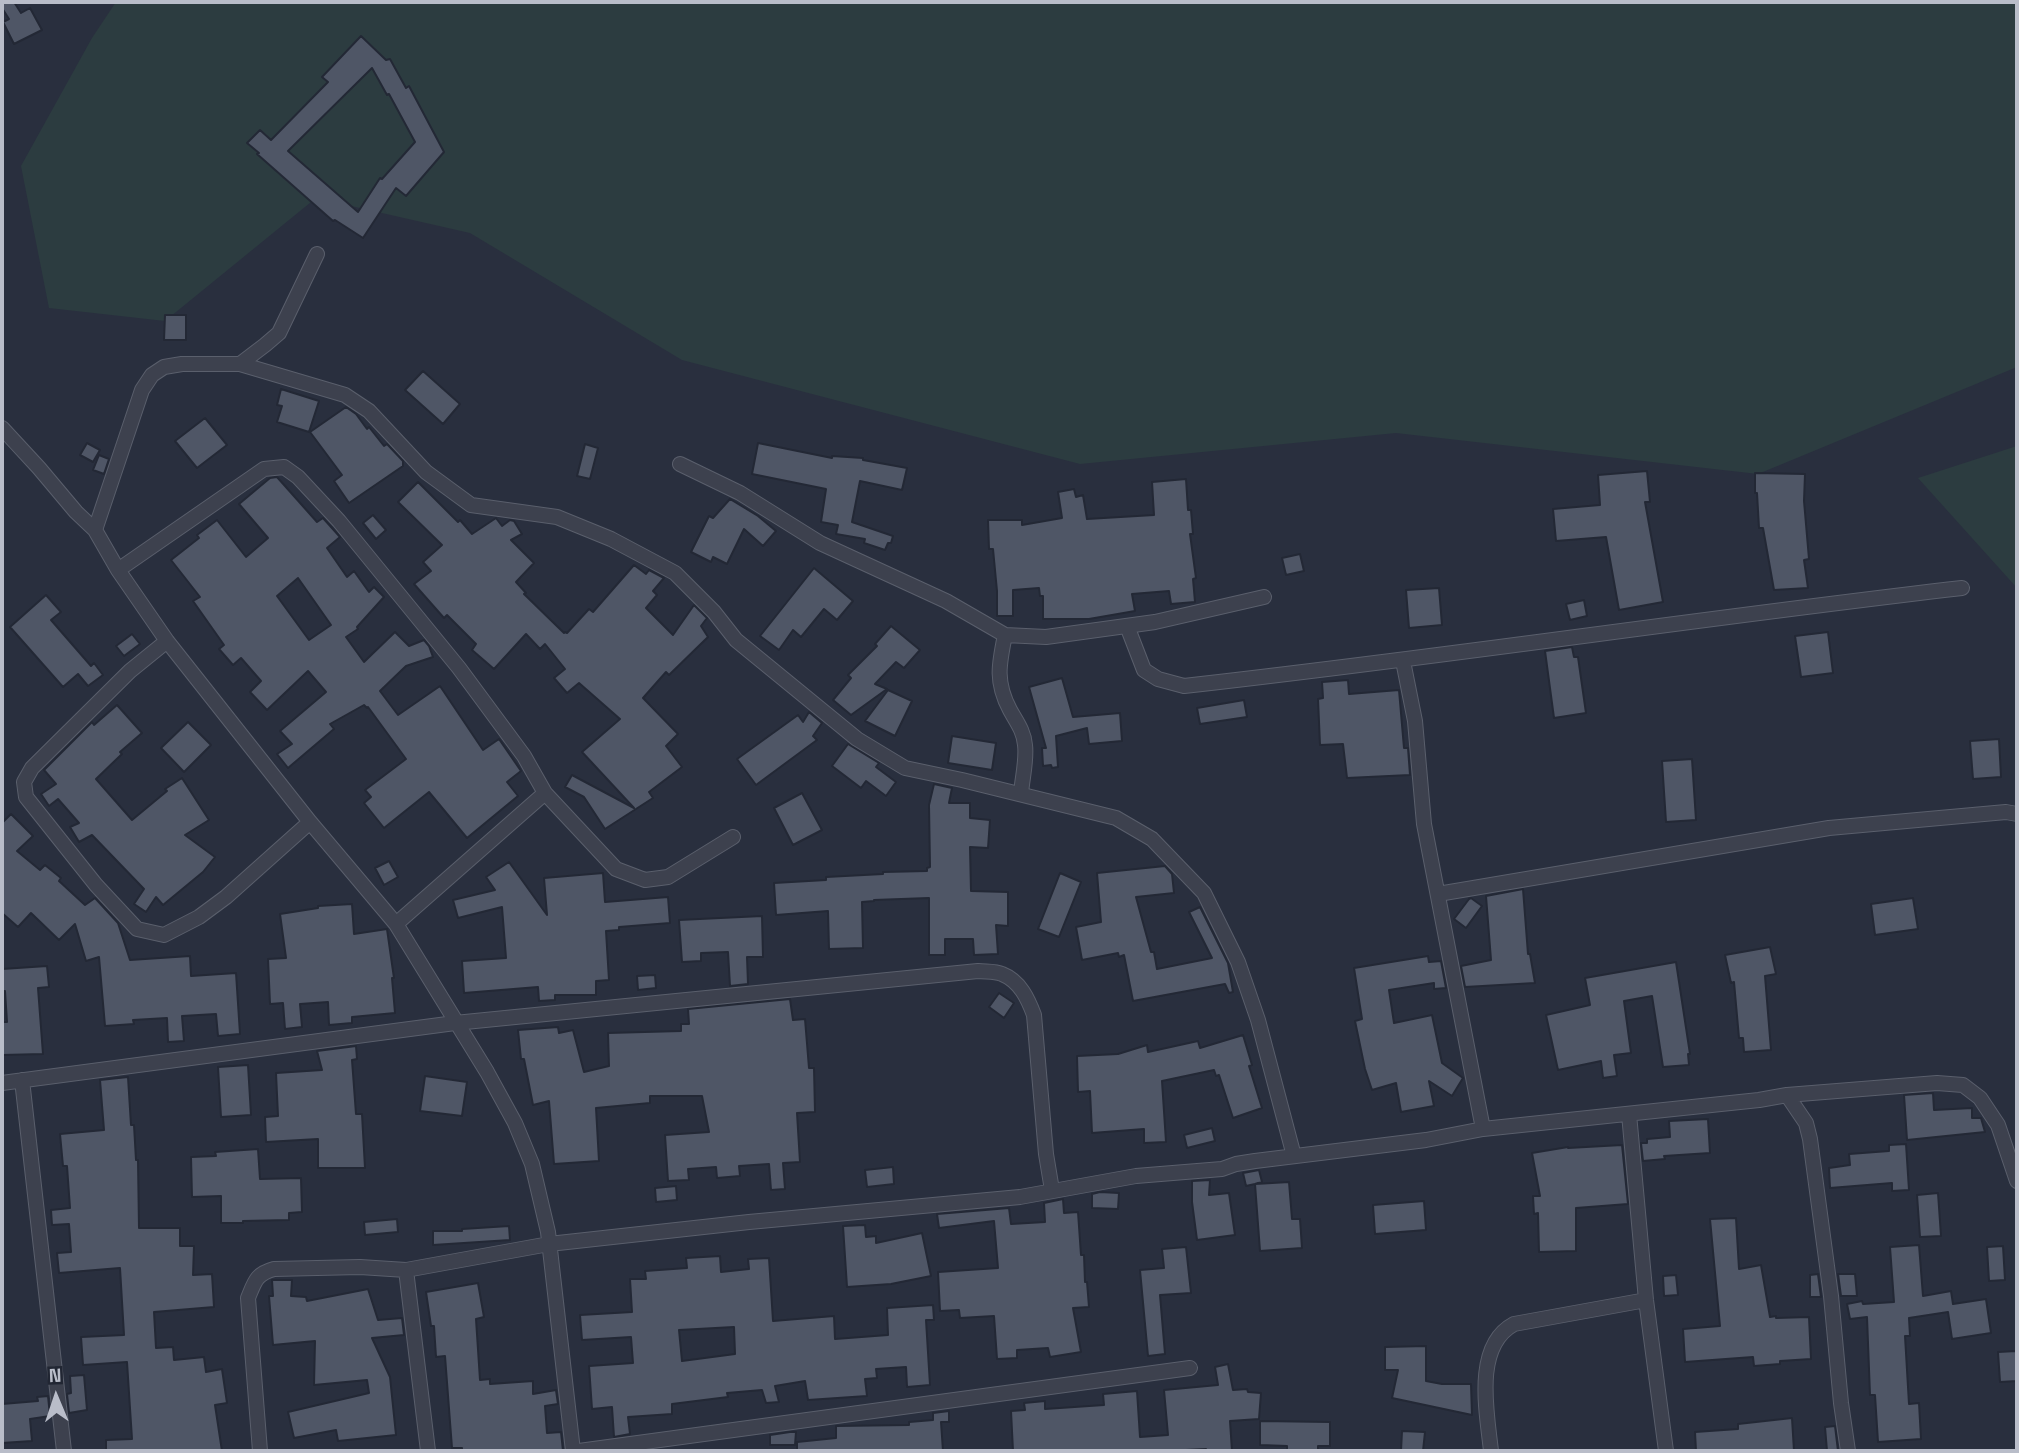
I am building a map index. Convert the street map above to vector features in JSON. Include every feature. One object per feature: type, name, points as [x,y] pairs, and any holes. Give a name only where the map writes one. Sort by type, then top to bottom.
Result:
[{"type":"street","points":[[240,363],[279,333],[317,254]]},
{"type":"street","points":[[95,530],[142,390],[152,375],[164,367],[240,363],[345,395],[369,411],[426,472],[471,505],[557,517],[611,539],[675,573],[714,612],[736,640],[857,739],[905,768],[1116,818],[1152,839],[1204,893],[1238,962],[1258,1020],[1294,1156]]},
{"type":"street","points":[[2,428],[95,530],[118,570],[167,641],[310,822],[396,924],[487,1072],[515,1123],[532,1164],[541,1198],[549,1244],[573,1451]]},
{"type":"street","points":[[680,464],[740,493],[820,543],[946,601],[1005,635],[1046,637],[1156,622],[1264,597]]},
{"type":"street","points":[[118,570],[264,469],[284,467],[298,477],[340,521],[429,630],[524,756],[545,793],[615,869],[645,880],[668,877],[733,837]]},
{"type":"street","points":[[1127,626],[1144,670],[1158,679],[1184,686],[1403,661],[1794,607],[1962,588]]},
{"type":"street","points":[[1005,635],[999,665],[999,688],[1019,723],[1025,745],[1021,794]]},
{"type":"street","points":[[167,641],[130,671],[32,768],[24,782],[26,797],[33,807],[96,885],[137,929],[164,935],[199,917],[226,897],[310,822]]},
{"type":"street","points":[[1403,661],[1415,720],[1424,824],[1483,1129]]},
{"type":"street","points":[[396,924],[545,793]]},
{"type":"street","points":[[1438,894],[1829,828],[2007,812],[2017,814]]},
{"type":"street","points":[[2,1083],[455,1023],[978,971],[1001,974],[1014,982],[1028,998],[1034,1015],[1046,1153],[1052,1190]]},
{"type":"street","points":[[22,1080],[64,1451]]},
{"type":"street","points":[[260,1451],[248,1297],[261,1273],[274,1269],[360,1267],[406,1270],[549,1244],[1020,1197],[1136,1176],[1222,1169],[1237,1164],[1426,1140],[1483,1129],[1787,1095],[1937,1083],[1963,1085],[1980,1098],[1998,1125],[2017,1181]]},
{"type":"street","points":[[1787,1095],[1806,1123],[1810,1139],[1848,1451]]},
{"type":"street","points":[[1629,1114],[1646,1300],[1666,1451]]},
{"type":"street","points":[[406,1270],[428,1451]]},
{"type":"street","points":[[1491,1451],[1487,1365],[1494,1342],[1503,1330],[1514,1324],[1646,1300]]},
{"type":"street","points":[[579,1451],[1190,1368]]},
{"type":"shaded area","points":[[116,2],[2017,2],[2017,367],[1758,474],[1396,433],[1080,464],[682,360],[470,233],[316,198],[165,321],[49,308],[21,166],[92,38]]},
{"type":"shaded area","points":[[2017,446],[2017,588],[1918,478]]},
{"type":"building","points":[[2,2],[14,2],[21,13],[30,8],[42,30],[14,44],[3,22],[9,19],[2,8]]},
{"type":"building","points":[[361,36],[386,60],[390,59],[406,88],[409,86],[444,152],[406,196],[396,188],[363,238],[333,221],[247,143],[260,130],[271,140],[328,82],[322,77]],"holes":[[[372,68],[387,95],[389,94],[415,142],[382,179],[380,178],[358,212],[288,151]]]},
{"type":"building","points":[[165,315],[186,315],[186,340],[164,340]]},
{"type":"building","points":[[423,371],[460,404],[443,424],[405,390]]},
{"type":"building","points":[[281,389],[319,401],[309,432],[277,422],[282,406],[277,405]]},
{"type":"building","points":[[346,407],[356,414],[367,429],[369,427],[384,446],[387,444],[403,461],[403,466],[349,503],[334,481],[342,475],[310,432]]},
{"type":"building","points":[[205,418],[227,445],[197,468],[175,441]]},
{"type":"building","points":[[87,443],[100,450],[93,462],[80,455]]},
{"type":"building","points":[[758,443],[832,458],[863,458],[907,468],[902,490],[860,481],[852,522],[893,536],[891,543],[888,543],[885,550],[864,543],[865,539],[836,534],[838,525],[821,522],[826,489],[752,474]]},
{"type":"building","points":[[585,444],[598,448],[590,479],[577,476]]},
{"type":"building","points":[[99,455],[109,459],[104,474],[93,470]]},
{"type":"building","points":[[1647,471],[1650,502],[1645,502],[1663,602],[1619,610],[1606,537],[1556,541],[1553,509],[1600,505],[1598,475]]},
{"type":"building","points":[[1755,473],[1805,474],[1804,501],[1809,559],[1804,560],[1808,588],[1774,590],[1763,528],[1759,528]]},
{"type":"building","points":[[277,477],[317,522],[323,518],[340,537],[327,548],[347,577],[354,571],[369,592],[374,587],[384,597],[358,629],[346,637],[364,662],[395,632],[409,646],[424,640],[429,646],[433,657],[406,666],[380,691],[398,715],[440,686],[483,750],[499,739],[521,771],[507,782],[518,796],[467,838],[429,792],[384,828],[364,803],[371,797],[365,790],[406,759],[364,705],[330,724],[334,729],[288,768],[277,754],[292,744],[280,731],[326,692],[308,671],[267,710],[250,692],[261,681],[241,658],[233,665],[219,649],[224,645],[193,601],[200,597],[171,560],[217,520],[246,557],[268,538],[239,504],[270,478]],"holes":[[[298,578],[331,625],[309,640],[277,596]]]},
{"type":"building","points":[[1186,479],[1193,534],[1190,534],[1196,578],[1193,579],[1195,602],[1171,604],[1169,591],[1132,594],[1135,611],[1089,619],[1043,619],[1043,596],[1040,596],[1039,588],[1013,590],[1013,616],[997,616],[997,591],[993,549],[989,549],[988,520],[1022,520],[1022,525],[1062,518],[1058,492],[1074,489],[1076,497],[1083,495],[1087,519],[1154,515],[1152,482]]},
{"type":"building","points":[[418,482],[472,534],[496,518],[502,526],[510,520],[514,521],[522,534],[511,540],[534,563],[516,582],[526,593],[524,594],[564,633],[589,609],[593,612],[634,565],[646,574],[649,570],[664,578],[653,591],[657,595],[646,608],[673,635],[694,605],[707,618],[701,626],[708,637],[669,675],[666,672],[643,698],[678,734],[666,746],[682,767],[649,792],[653,798],[605,829],[584,797],[565,787],[572,775],[634,808],[582,752],[620,719],[579,683],[567,693],[554,678],[565,669],[545,644],[540,649],[526,634],[494,669],[472,650],[476,644],[447,615],[444,618],[414,584],[431,571],[423,562],[442,545],[398,502]]},
{"type":"building","points":[[730,499],[776,531],[763,546],[744,529],[727,564],[713,557],[711,562],[691,552],[709,516],[713,518]]},
{"type":"building","points":[[373,515],[386,530],[376,539],[363,523]]},
{"type":"building","points":[[1300,554],[1304,571],[1286,575],[1282,558]]},
{"type":"building","points":[[814,568],[853,601],[837,620],[824,609],[801,637],[793,630],[779,650],[760,636]]},
{"type":"building","points":[[1439,588],[1442,625],[1409,628],[1406,590]]},
{"type":"building","points":[[46,595],[61,612],[51,620],[91,666],[94,663],[103,675],[88,686],[78,674],[63,687],[10,627]]},
{"type":"building","points":[[1584,600],[1587,616],[1570,620],[1566,604]]},
{"type":"building","points":[[891,626],[920,650],[904,668],[896,662],[875,684],[887,689],[851,715],[833,700],[851,678],[848,675],[877,646],[875,644]]},
{"type":"building","points":[[1828,632],[1833,673],[1801,677],[1795,636]]},
{"type":"building","points":[[132,634],[140,644],[124,656],[116,646]]},
{"type":"building","points":[[1572,647],[1574,657],[1578,657],[1586,713],[1554,718],[1545,651]]},
{"type":"building","points":[[1062,678],[1073,717],[1120,713],[1122,741],[1089,744],[1087,728],[1056,736],[1058,767],[1052,768],[1051,765],[1043,766],[1042,748],[1046,748],[1029,687]]},
{"type":"building","points":[[1348,680],[1349,694],[1399,690],[1404,748],[1408,748],[1410,775],[1347,778],[1343,744],[1320,745],[1318,699],[1323,698],[1322,682]]},
{"type":"building","points":[[888,690],[912,701],[895,736],[865,721]]},
{"type":"building","points":[[1244,700],[1247,717],[1200,724],[1197,708]]},
{"type":"building","points":[[117,705],[142,733],[120,752],[122,754],[96,779],[132,820],[167,791],[165,789],[182,778],[209,820],[185,835],[215,857],[203,872],[163,905],[156,897],[146,912],[134,904],[144,889],[92,835],[79,842],[70,827],[79,823],[58,799],[49,806],[41,794],[56,784],[44,770],[92,722],[94,725]]},
{"type":"building","points":[[809,712],[822,723],[813,736],[817,740],[756,785],[737,759],[798,715],[803,722]]},
{"type":"building","points":[[188,722],[211,745],[184,772],[161,748]]},
{"type":"building","points":[[952,736],[996,743],[992,770],[948,763]]},
{"type":"building","points":[[1999,739],[2001,777],[1973,779],[1970,741]]},
{"type":"building","points":[[848,744],[879,763],[876,767],[896,782],[886,796],[866,781],[861,788],[832,766]]},
{"type":"building","points":[[1692,759],[1696,820],[1666,822],[1662,761]]},
{"type":"building","points":[[934,784],[952,788],[949,803],[970,803],[970,818],[990,820],[988,848],[970,847],[971,891],[1008,892],[1008,926],[996,925],[998,954],[974,955],[973,939],[945,939],[945,955],[929,955],[929,898],[862,902],[863,948],[829,949],[828,911],[776,915],[774,883],[826,880],[826,877],[883,872],[927,871],[930,867],[929,805]]},
{"type":"building","points":[[802,793],[822,830],[793,845],[774,808]]},
{"type":"building","points":[[11,814],[33,836],[17,851],[40,870],[45,865],[61,878],[59,881],[85,905],[95,898],[118,923],[130,960],[190,956],[191,976],[236,973],[240,1034],[218,1036],[216,1014],[182,1016],[184,1041],[168,1042],[167,1018],[133,1020],[134,1024],[105,1026],[99,957],[86,961],[75,924],[59,940],[31,913],[18,927],[2,913],[2,823]]},
{"type":"building","points":[[389,861],[398,877],[384,885],[375,868]]},
{"type":"building","points":[[509,862],[547,915],[544,878],[603,873],[605,902],[668,897],[670,923],[619,927],[619,930],[606,931],[609,980],[596,981],[596,995],[555,995],[555,1000],[539,1001],[538,987],[464,993],[462,961],[506,958],[502,907],[458,918],[453,900],[495,890],[486,877]]},
{"type":"building","points":[[1165,866],[1172,874],[1174,893],[1136,897],[1157,969],[1212,958],[1189,912],[1200,907],[1228,963],[1233,992],[1229,993],[1225,984],[1133,1001],[1124,955],[1119,957],[1118,953],[1082,960],[1076,927],[1101,922],[1097,873]]},
{"type":"building","points":[[1060,873],[1081,882],[1059,937],[1038,929]]},
{"type":"building","points":[[1523,889],[1528,954],[1535,983],[1465,987],[1461,966],[1491,960],[1486,896]]},
{"type":"building","points":[[1471,898],[1482,906],[1466,928],[1454,919]]},
{"type":"building","points":[[1913,898],[1918,929],[1875,935],[1871,904]]},
{"type":"building","points":[[352,904],[354,934],[387,929],[394,978],[395,1013],[352,1017],[352,1023],[329,1025],[328,1002],[300,1004],[302,1027],[285,1029],[283,1003],[270,1004],[268,959],[286,958],[280,914],[318,906]]},
{"type":"building","points":[[762,916],[763,957],[747,957],[748,984],[730,986],[728,952],[701,953],[701,961],[682,962],[679,920]]},
{"type":"building","points":[[1770,947],[1776,974],[1765,976],[1771,1050],[1744,1052],[1743,1038],[1739,1038],[1734,982],[1731,983],[1725,955]]},
{"type":"building","points":[[1428,956],[1429,962],[1441,961],[1446,988],[1434,989],[1434,983],[1389,990],[1394,1023],[1432,1015],[1442,1063],[1463,1078],[1452,1096],[1429,1081],[1434,1106],[1401,1112],[1396,1083],[1372,1090],[1365,1069],[1355,1021],[1362,1019],[1354,968]]},
{"type":"building","points":[[1676,962],[1690,1054],[1689,1065],[1663,1067],[1652,996],[1624,1001],[1631,1053],[1614,1055],[1617,1076],[1603,1078],[1601,1061],[1558,1070],[1546,1015],[1590,1005],[1585,978]]},
{"type":"building","points":[[47,966],[49,987],[38,988],[43,1054],[2,1055],[2,1022],[7,1022],[2,969]]},
{"type":"building","points":[[655,975],[656,988],[638,990],[637,976]]},
{"type":"building","points":[[999,993],[1014,1003],[1004,1018],[989,1007]]},
{"type":"building","points":[[790,999],[793,1020],[805,1019],[809,1068],[814,1068],[815,1112],[797,1113],[800,1162],[783,1163],[785,1189],[771,1190],[769,1164],[739,1166],[740,1176],[717,1178],[716,1167],[688,1169],[689,1180],[668,1181],[665,1135],[709,1132],[702,1096],[650,1096],[650,1103],[596,1108],[599,1161],[554,1164],[549,1101],[533,1105],[524,1059],[521,1059],[518,1030],[558,1027],[559,1033],[573,1030],[584,1072],[609,1066],[608,1033],[681,1031],[681,1024],[689,1024],[688,1009]]},
{"type":"building","points":[[1243,1035],[1262,1108],[1233,1118],[1219,1075],[1216,1076],[1214,1070],[1162,1081],[1166,1142],[1144,1143],[1144,1129],[1092,1133],[1090,1091],[1078,1092],[1077,1056],[1118,1054],[1147,1045],[1148,1052],[1198,1041],[1200,1048]]},
{"type":"building","points":[[356,1046],[357,1059],[352,1060],[356,1114],[362,1114],[365,1168],[318,1168],[318,1139],[266,1142],[265,1117],[278,1116],[276,1073],[322,1070],[317,1051]]},
{"type":"building","points":[[248,1065],[251,1115],[221,1117],[218,1067]]},
{"type":"building","points":[[425,1076],[467,1082],[462,1116],[420,1111]]},
{"type":"building","points":[[128,1077],[131,1125],[134,1125],[138,1160],[139,1228],[180,1228],[180,1246],[194,1246],[193,1275],[212,1274],[214,1307],[154,1312],[156,1348],[173,1347],[174,1360],[204,1357],[206,1372],[222,1369],[227,1403],[215,1405],[222,1451],[106,1451],[106,1440],[132,1439],[127,1362],[83,1365],[81,1337],[124,1335],[120,1268],[59,1273],[57,1253],[71,1252],[69,1224],[52,1225],[51,1210],[70,1208],[67,1166],[63,1166],[60,1134],[104,1130],[100,1080]]},
{"type":"building","points":[[1933,1093],[1934,1110],[1972,1108],[1972,1118],[1981,1118],[1985,1132],[1907,1140],[1904,1095]]},
{"type":"building","points":[[1708,1119],[1710,1153],[1664,1156],[1665,1159],[1643,1161],[1641,1143],[1647,1143],[1647,1139],[1670,1137],[1669,1121]]},
{"type":"building","points":[[1212,1128],[1215,1141],[1187,1148],[1184,1135]]},
{"type":"building","points":[[1906,1144],[1909,1190],[1892,1191],[1892,1183],[1830,1188],[1829,1168],[1850,1165],[1849,1154],[1889,1151],[1889,1145]]},
{"type":"building","points":[[1622,1145],[1628,1204],[1576,1208],[1576,1251],[1539,1252],[1538,1213],[1534,1214],[1533,1196],[1540,1196],[1532,1153],[1568,1147]]},
{"type":"building","points":[[258,1149],[260,1179],[301,1178],[302,1212],[289,1213],[289,1220],[221,1223],[221,1196],[192,1197],[191,1157],[216,1156],[215,1152]]},
{"type":"building","points":[[893,1167],[894,1184],[867,1187],[865,1170]]},
{"type":"building","points":[[1259,1170],[1262,1182],[1246,1186],[1243,1173]]},
{"type":"building","points":[[1210,1180],[1209,1195],[1229,1193],[1235,1235],[1197,1240],[1192,1181]]},
{"type":"building","points":[[1289,1182],[1292,1219],[1300,1219],[1302,1248],[1260,1251],[1255,1184]]},
{"type":"building","points":[[676,1186],[677,1200],[656,1202],[655,1188]]},
{"type":"building","points":[[1119,1193],[1118,1209],[1092,1208],[1092,1194]]},
{"type":"building","points":[[1938,1193],[1941,1236],[1920,1237],[1917,1195]]},
{"type":"building","points":[[1063,1199],[1064,1213],[1078,1212],[1081,1255],[1084,1255],[1089,1307],[1073,1308],[1081,1352],[1050,1357],[1048,1348],[1017,1350],[1017,1358],[997,1359],[994,1316],[960,1318],[959,1310],[940,1311],[938,1272],[998,1268],[994,1221],[939,1228],[937,1214],[1009,1208],[1011,1224],[1045,1222],[1044,1203]]},
{"type":"building","points":[[1424,1201],[1426,1230],[1375,1234],[1373,1205]]},
{"type":"building","points":[[1736,1218],[1739,1269],[1761,1265],[1770,1317],[1809,1317],[1811,1359],[1754,1366],[1753,1357],[1685,1362],[1683,1329],[1720,1326],[1710,1219]]},
{"type":"building","points":[[397,1219],[398,1232],[365,1235],[364,1222]]},
{"type":"building","points":[[865,1225],[866,1237],[876,1236],[876,1243],[922,1233],[931,1276],[891,1284],[847,1287],[843,1226]]},
{"type":"building","points":[[509,1226],[510,1240],[433,1245],[433,1231]]},
{"type":"building","points":[[1919,1245],[1923,1296],[1951,1291],[1953,1304],[1986,1299],[1991,1333],[1952,1339],[1948,1312],[1909,1318],[1910,1336],[1905,1336],[1909,1404],[1919,1403],[1921,1439],[1878,1442],[1875,1395],[1870,1395],[1867,1317],[1850,1319],[1847,1304],[1862,1301],[1863,1304],[1894,1302],[1890,1247]]},
{"type":"building","points":[[2003,1246],[2005,1280],[1989,1281],[1987,1247]]},
{"type":"building","points":[[1186,1247],[1191,1293],[1160,1295],[1165,1354],[1148,1356],[1140,1270],[1164,1268],[1162,1249]]},
{"type":"building","points":[[720,1256],[721,1272],[749,1269],[748,1259],[769,1258],[773,1321],[834,1316],[835,1339],[888,1335],[887,1308],[933,1305],[934,1320],[926,1320],[930,1385],[907,1387],[906,1367],[876,1369],[877,1378],[865,1379],[867,1396],[808,1400],[805,1381],[775,1386],[779,1402],[766,1403],[762,1390],[727,1393],[728,1397],[672,1404],[672,1414],[628,1417],[630,1434],[614,1437],[612,1407],[592,1409],[589,1366],[633,1363],[631,1337],[582,1340],[580,1315],[632,1312],[630,1279],[646,1279],[645,1271],[687,1268],[686,1258]],"holes":[[[734,1327],[735,1354],[682,1361],[679,1330]]]},
{"type":"building","points":[[1818,1274],[1821,1297],[1810,1297],[1810,1275]]},
{"type":"building","points":[[1838,1274],[1855,1274],[1857,1296],[1841,1296]]},
{"type":"building","points":[[1676,1275],[1678,1295],[1664,1296],[1663,1276]]},
{"type":"building","points":[[272,1280],[292,1280],[291,1296],[306,1297],[307,1301],[368,1289],[378,1320],[402,1318],[404,1335],[372,1338],[390,1377],[396,1435],[338,1441],[336,1430],[294,1438],[288,1412],[369,1393],[367,1380],[314,1385],[315,1341],[273,1345],[269,1296],[273,1296]]},
{"type":"building","points":[[478,1283],[484,1317],[476,1319],[480,1380],[490,1379],[490,1384],[533,1381],[533,1394],[556,1390],[558,1404],[545,1406],[547,1433],[561,1432],[563,1451],[462,1451],[462,1448],[452,1448],[445,1356],[436,1357],[434,1326],[431,1326],[426,1292]]},
{"type":"building","points":[[1426,1346],[1426,1381],[1471,1384],[1472,1415],[1392,1398],[1398,1370],[1385,1370],[1385,1347]]},
{"type":"building","points":[[2016,1351],[2017,1381],[2000,1382],[1998,1352]]},
{"type":"building","points":[[1228,1364],[1233,1390],[1247,1389],[1248,1392],[1261,1393],[1259,1419],[1230,1421],[1232,1451],[1013,1451],[1011,1411],[1025,1410],[1024,1403],[1045,1401],[1045,1409],[1104,1405],[1103,1394],[1137,1391],[1140,1437],[1168,1435],[1164,1390],[1218,1385],[1215,1367]]},
{"type":"building","points":[[84,1375],[87,1410],[69,1413],[67,1394],[71,1393],[70,1376]]},
{"type":"building","points":[[48,1396],[50,1416],[30,1419],[32,1441],[2,1443],[2,1404],[38,1401],[37,1397]]},
{"type":"building","points":[[949,1411],[949,1422],[941,1422],[943,1451],[797,1451],[797,1442],[836,1438],[836,1426],[909,1425],[909,1422],[933,1420],[933,1413]]},
{"type":"building","points":[[1792,1418],[1794,1451],[1696,1451],[1695,1432],[1738,1429],[1738,1424]]},
{"type":"building","points":[[1260,1421],[1330,1422],[1330,1446],[1318,1446],[1318,1451],[1287,1451],[1287,1446],[1260,1445]]},
{"type":"building","points":[[1835,1426],[1838,1451],[1827,1451],[1825,1427]]},
{"type":"building","points":[[1402,1431],[1425,1432],[1423,1451],[1401,1451]]},
{"type":"building","points":[[796,1432],[795,1445],[770,1445],[770,1435]]}]
